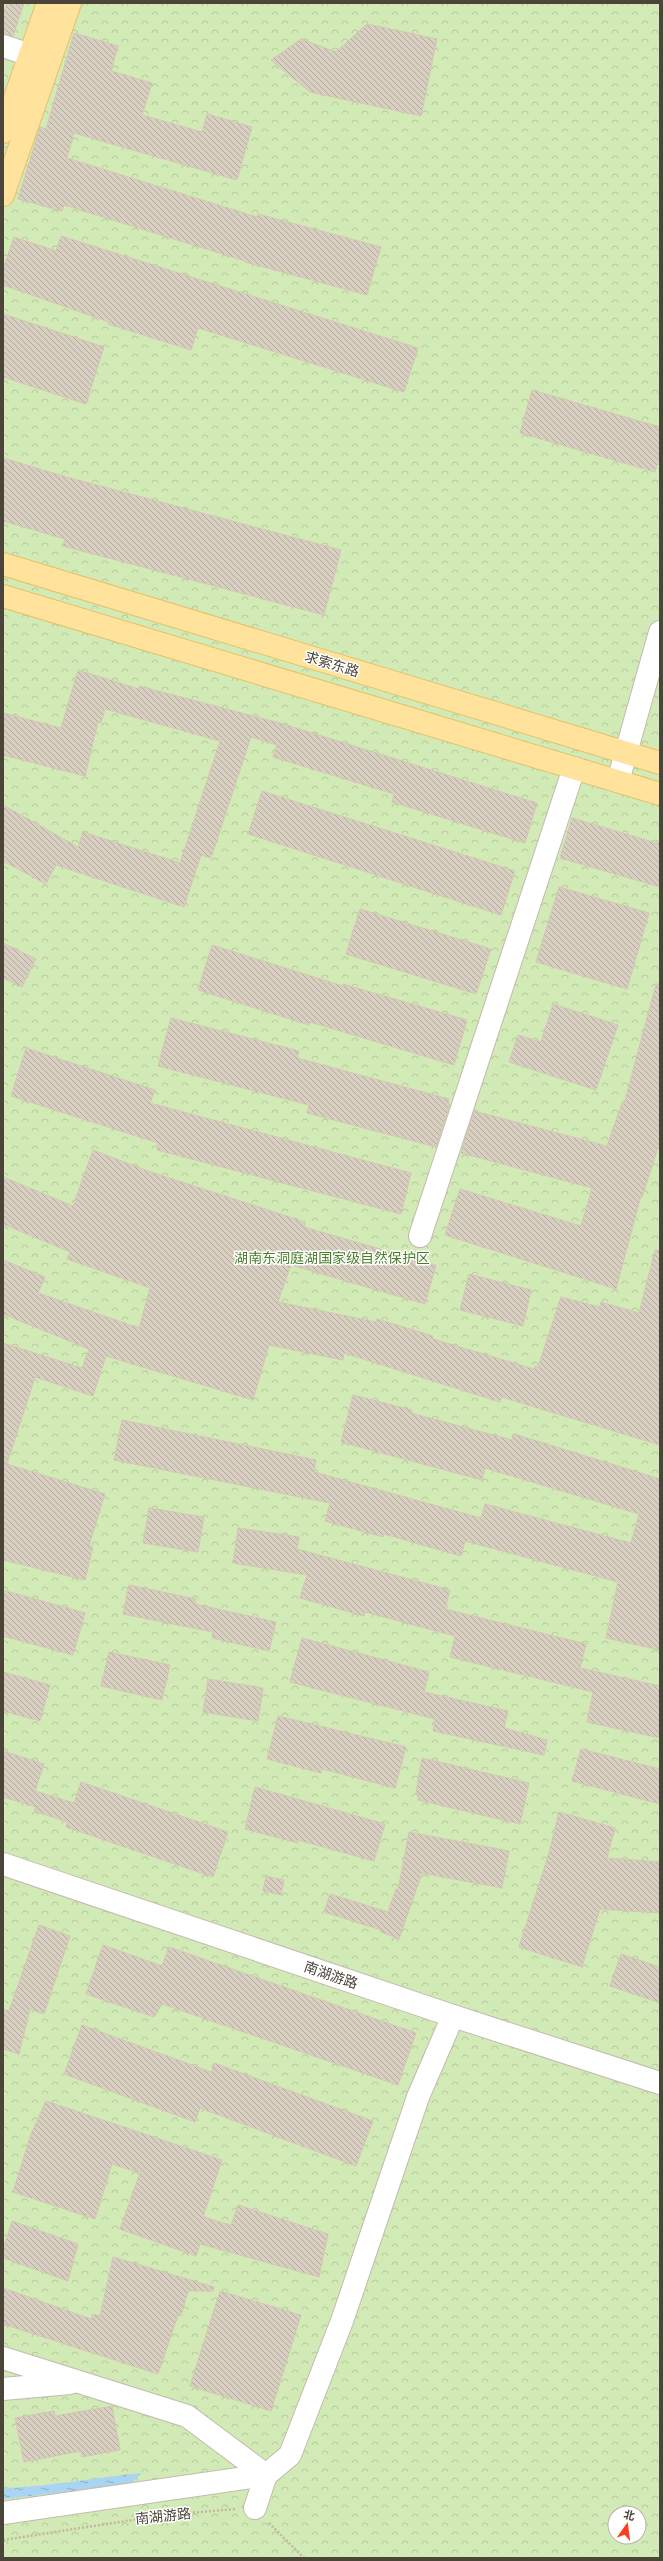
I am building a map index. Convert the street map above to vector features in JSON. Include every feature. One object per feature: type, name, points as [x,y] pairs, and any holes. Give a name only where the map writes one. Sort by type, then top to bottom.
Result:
[{"type":"main road","points":[[3,132],[48,3]]},
{"type":"main road","points":[[3,195],[70,3]]},
{"type":"main road","name":"求索东路","points":[[3,564],[660,763]]},
{"type":"main road","points":[[3,596],[660,794]]},
{"type":"street","points":[[3,46],[30,55]]},
{"type":"street","points":[[618,782],[660,632]]},
{"type":"street","points":[[420,1236],[574,768]]},
{"type":"street","name":"南湖游路","points":[[3,1864],[452,2016],[660,2083]]},
{"type":"street","points":[[255,2508],[266,2476],[290,2455],[342,2320],[418,2097],[452,2016]]},
{"type":"street","points":[[3,2358],[187,2416],[266,2476]]},
{"type":"street","points":[[3,2389],[80,2382]]},
{"type":"street","points":[[3,2513],[266,2476]]},
{"type":"path","name":"南湖游路","points":[[3,2540],[165,2515],[255,2508]]},
{"type":"path","points":[[255,2508],[304,2558]]},
{"type":"green space","name":"湖南东洞庭湖国家级自然保护区","points":[[3,3],[660,3],[660,2558],[3,2558]]},
{"type":"water","points":[[142,2473],[129,2485],[3,2499],[3,2488],[38,2486]]},
{"type":"building","points":[[7,3],[24,3],[13,36],[3,34],[3,14]]},
{"type":"building","points":[[367,24],[437,39],[421,116],[310,92],[271,60],[301,39],[336,52]]},
{"type":"building","points":[[74,33],[118,46],[111,71],[152,83],[142,115],[202,132],[207,114],[252,127],[237,180],[74,133],[67,158],[257,217],[258,214],[381,247],[367,295],[245,262],[64,205],[62,211],[18,199],[40,127],[46,129]]},
{"type":"building","points":[[61,236],[418,348],[404,392],[198,328],[191,350],[108,324],[109,322],[3,285],[3,269],[14,237],[56,251]]},
{"type":"building","points":[[3,314],[104,347],[86,404],[3,377]]},
{"type":"building","points":[[532,390],[660,427],[660,455],[655,472],[520,433]]},
{"type":"building","points":[[3,458],[63,476],[341,550],[324,615],[63,546],[65,539],[3,521]]},
{"type":"building","points":[[78,670],[139,689],[139,686],[280,723],[537,803],[525,843],[392,802],[394,794],[273,757],[277,745],[251,737],[211,858],[201,855],[184,907],[56,865],[46,884],[3,861],[3,805],[78,847],[83,832],[180,863],[220,741],[105,709],[101,723],[98,722],[85,776],[3,755],[3,713],[61,728]]},
{"type":"building","points":[[262,791],[515,871],[501,915],[248,834]]},
{"type":"building","points":[[572,818],[660,844],[660,887],[560,858]]},
{"type":"building","points":[[559,887],[649,913],[627,989],[536,962]]},
{"type":"building","points":[[360,909],[491,949],[476,994],[346,954]]},
{"type":"building","points":[[3,943],[36,959],[22,987],[3,978]]},
{"type":"building","points":[[212,945],[343,986],[343,984],[467,1020],[454,1065],[310,1022],[309,1025],[198,990]]},
{"type":"building","points":[[656,984],[660,984],[660,1142],[642,1197],[641,1196],[616,1289],[445,1235],[460,1189],[581,1226],[592,1188],[461,1153],[474,1111],[607,1146],[622,1103],[624,1104]]},
{"type":"building","points":[[553,1004],[618,1025],[596,1090],[509,1062],[518,1035],[541,1042]]},
{"type":"building","points":[[171,1018],[299,1051],[297,1058],[449,1099],[448,1104],[450,1104],[436,1147],[307,1113],[309,1105],[158,1066]]},
{"type":"building","points":[[26,1048],[155,1090],[150,1103],[411,1173],[401,1214],[157,1150],[158,1143],[11,1096]]},
{"type":"building","points":[[93,1150],[145,1170],[305,1222],[304,1227],[436,1265],[425,1304],[291,1265],[278,1302],[376,1322],[377,1319],[433,1336],[433,1339],[534,1369],[535,1366],[538,1367],[561,1297],[600,1307],[601,1302],[639,1313],[655,1250],[660,1251],[660,1445],[501,1397],[500,1402],[344,1353],[343,1360],[269,1345],[253,1400],[106,1356],[93,1396],[35,1377],[7,1464],[105,1494],[89,1546],[93,1547],[85,1580],[3,1560],[3,1343],[82,1368],[89,1349],[3,1314],[3,1260],[45,1277],[38,1293],[139,1328],[150,1288],[67,1259],[70,1252],[3,1224],[3,1177],[73,1206]]},
{"type":"building","points":[[469,1274],[531,1290],[523,1326],[460,1310]]},
{"type":"building","points":[[353,1395],[412,1410],[411,1413],[512,1440],[514,1434],[660,1479],[660,1650],[606,1638],[618,1582],[465,1541],[461,1556],[384,1534],[383,1537],[325,1521],[330,1503],[114,1460],[122,1420],[316,1460],[314,1472],[481,1518],[485,1504],[631,1543],[639,1514],[485,1468],[482,1480],[341,1442]]},
{"type":"building","points":[[149,1508],[204,1517],[198,1552],[143,1543]]},
{"type":"building","points":[[238,1528],[299,1537],[297,1549],[450,1590],[445,1609],[586,1644],[580,1668],[660,1686],[660,1738],[587,1722],[593,1692],[450,1657],[455,1636],[365,1612],[364,1616],[300,1598],[307,1575],[233,1563]]},
{"type":"building","points":[[129,1585],[196,1599],[195,1604],[276,1622],[269,1651],[212,1638],[213,1632],[123,1614]]},
{"type":"building","points":[[3,1590],[85,1613],[73,1655],[3,1636]]},
{"type":"building","points":[[302,1638],[429,1672],[424,1692],[508,1711],[504,1728],[547,1740],[544,1755],[433,1731],[435,1719],[290,1682]]},
{"type":"building","points":[[109,1652],[170,1665],[162,1700],[101,1686]]},
{"type":"building","points":[[3,1672],[50,1685],[40,1721],[3,1711]]},
{"type":"building","points":[[208,1679],[263,1688],[258,1721],[203,1712]]},
{"type":"building","points":[[278,1716],[406,1747],[395,1788],[322,1769],[321,1773],[267,1759]]},
{"type":"building","points":[[581,1749],[660,1769],[660,1804],[572,1781]]},
{"type":"building","points":[[3,1751],[44,1764],[35,1791],[74,1803],[81,1782],[228,1832],[213,1877],[66,1827],[68,1822],[34,1811],[36,1807],[3,1797]]},
{"type":"building","points":[[422,1758],[529,1783],[520,1824],[418,1800],[419,1794],[416,1793]]},
{"type":"building","points":[[255,1787],[385,1824],[374,1861],[298,1840],[298,1843],[245,1829]]},
{"type":"building","points":[[559,1812],[615,1828],[607,1858],[660,1862],[660,1913],[600,1909],[582,1967],[519,1947],[549,1853]]},
{"type":"building","points":[[409,1832],[509,1851],[502,1888],[422,1873],[399,1939],[381,1932],[381,1930],[324,1912],[330,1894],[388,1912],[396,1889],[398,1890]]},
{"type":"building","points":[[266,1876],[284,1880],[281,1895],[263,1891]]},
{"type":"building","points":[[39,1925],[70,1936],[44,2014],[30,2009],[19,2054],[3,2049],[3,2009],[9,2011]]},
{"type":"building","points":[[103,1945],[162,1966],[169,1947],[416,2033],[398,2085],[162,2004],[154,2017],[86,1994]]},
{"type":"building","points":[[621,1954],[660,1967],[660,2003],[610,1986]]},
{"type":"building","points":[[82,2025],[211,2072],[214,2063],[373,2121],[356,2166],[200,2108],[195,2122],[64,2074]]},
{"type":"building","points":[[46,2101],[222,2160],[203,2217],[231,2225],[238,2205],[328,2234],[319,2277],[200,2244],[196,2256],[120,2229],[140,2173],[112,2164],[95,2219],[13,2192],[31,2134]]},
{"type":"building","points":[[12,2221],[78,2244],[68,2281],[3,2258],[3,2249]]},
{"type":"building","points":[[113,2257],[214,2287],[213,2291],[188,2291],[181,2316],[178,2315],[158,2374],[3,2324],[3,2288],[91,2319],[93,2314],[100,2316]]},
{"type":"building","points":[[220,2291],[301,2315],[271,2411],[190,2386]]},
{"type":"building","points":[[112,2406],[120,2450],[82,2457],[81,2451],[24,2462],[15,2418],[54,2411],[55,2416]]}]
